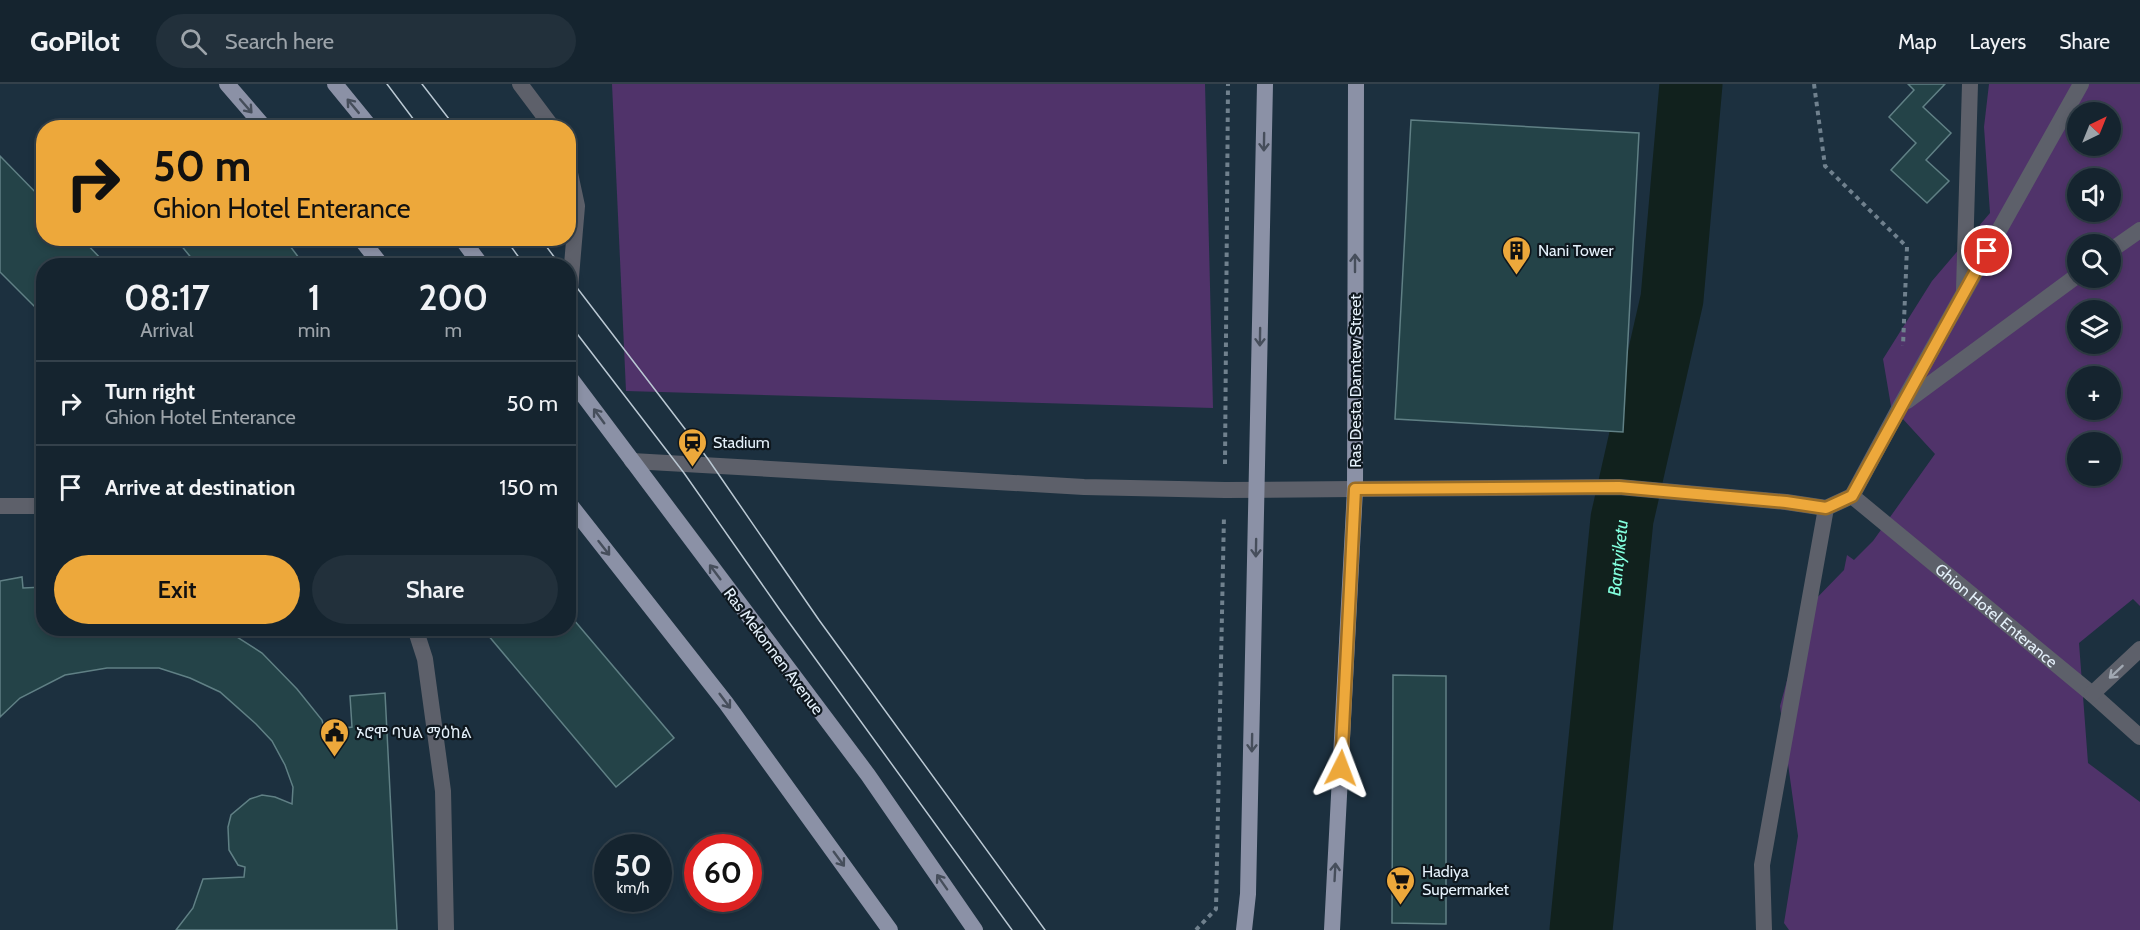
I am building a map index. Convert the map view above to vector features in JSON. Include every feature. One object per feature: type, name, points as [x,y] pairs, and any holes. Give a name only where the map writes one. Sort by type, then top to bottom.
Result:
[{"type":"main road","points":[[227,84],[258,120]]},
{"type":"main road","points":[[334,84],[364,120]]},
{"type":"main road","points":[[1244,930],[1248,894],[1265,84]]},
{"type":"main road","name":"Ras Desta Damtew Street","points":[[1332,930],[1355,489],[1356,84]]},
{"type":"main road","points":[[366,246],[376,258]]},
{"type":"main road","name":"Ras Mekonnen Avenue","points":[[576,386],[868,775],[975,930]]},
{"type":"main road","points":[[576,512],[726,703],[890,930]]},
{"type":"street","points":[[520,84],[547,120]]},
{"type":"street","points":[[1964,293],[1970,84]]},
{"type":"street","points":[[632,461],[1084,487],[1225,490],[1619,487],[1786,502],[1826,508],[1852,496],[2081,84]]},
{"type":"street","points":[[576,198],[578,206],[576,227]]},
{"type":"street","points":[[2121,243],[2140,230]]},
{"type":"street","points":[[1901,405],[2067,283]]},
{"type":"street","name":"Ghion Hotel Enterance","points":[[1852,496],[2092,694],[2140,737]]},
{"type":"street","points":[[0,506],[36,506]]},
{"type":"street","points":[[1764,930],[1762,865],[1826,508]]},
{"type":"street","points":[[418,636],[425,659],[443,791],[446,930]]},
{"type":"street","points":[[2092,694],[2140,649]]},
{"type":"path","points":[[1196,930],[1216,909],[1225,490],[1228,84]]},
{"type":"path","points":[[1814,84],[1825,166],[1907,247],[1903,349]]},
{"type":"shaded area","points":[[612,84],[1205,84],[1213,408],[626,391]]},
{"type":"shaded area","points":[[1989,84],[2140,84],[2140,606],[2133,599],[2079,643],[2088,763],[2140,802],[2140,930],[1789,930],[1784,923],[1798,836],[1780,706],[1807,608],[1844,570],[1847,555],[1854,560],[1873,541],[1935,454],[1891,406],[1883,359],[1932,281],[1990,213],[1984,127]]},
{"type":"building","points":[[1908,84],[1945,84],[1923,107],[1951,133],[1926,160],[1949,181],[1927,203],[1891,170],[1916,143],[1889,117],[1914,90]]},
{"type":"building","name":"Nani Tower","points":[[1411,120],[1639,133],[1623,432],[1395,419]]},
{"type":"building","points":[[0,156],[36,193],[36,246],[89,246],[100,258],[36,258],[36,308],[0,272]]},
{"type":"building","points":[[182,246],[290,246],[299,258],[191,258]]},
{"type":"building","name":"ኦሮሞ ባህል ማዕከል","points":[[22,577],[23,588],[36,587],[36,636],[235,636],[262,653],[297,689],[322,720],[328,742],[336,742],[338,729],[352,727],[350,696],[385,693],[397,930],[176,930],[193,908],[203,879],[244,877],[245,867],[238,865],[229,850],[228,827],[231,815],[250,799],[262,795],[275,797],[292,804],[293,787],[285,765],[272,741],[220,692],[190,678],[159,668],[107,668],[65,675],[20,698],[0,717],[0,581]]},
{"type":"building","points":[[576,622],[674,738],[616,787],[489,636],[576,636]]},
{"type":"building","points":[[1393,675],[1446,676],[1446,924],[1392,923]]},
{"type":"waterway","name":"Bantyiketu","points":[[1581,930],[1622,519],[1672,299],[1691,84]]},
{"type":"tram line","points":[[387,84],[414,120]]},
{"type":"tram line","points":[[422,84],[450,120]]},
{"type":"tram line","points":[[511,246],[519,258]]},
{"type":"tram line","points":[[546,246],[555,258]]},
{"type":"tram line","points":[[576,286],[708,459],[819,620],[1045,930]]},
{"type":"tram line","points":[[576,332],[684,473],[780,610],[1012,930]]},
{"type":"place","name":"Nani Tower","points":[[1517,276]]},
{"type":"place","name":"Stadium","points":[[692,468]]},
{"type":"place","name":"ኦሮሞ ባህል ማዕከል","points":[[335,758]]},
{"type":"place","name":"Hadiya Supermarket","points":[[1401,906]]},
{"type":"route","points":[[1341,768],[1355,489],[1619,487],[1786,502],[1826,508],[1852,496],[1987,251]]}]
